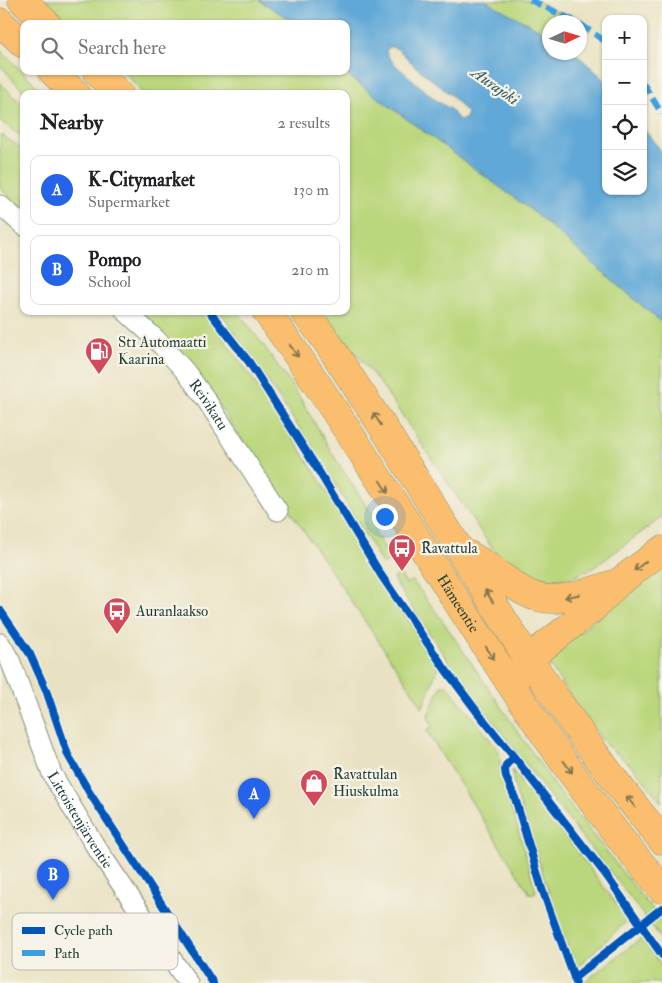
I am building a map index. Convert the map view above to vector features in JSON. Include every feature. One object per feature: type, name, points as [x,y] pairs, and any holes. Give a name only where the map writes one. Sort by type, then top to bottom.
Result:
[{"type":"highway","points":[[22,0],[43,20]]},
{"type":"highway","points":[[0,22],[20,40]]},
{"type":"highway","points":[[56,75],[72,90]]},
{"type":"highway","points":[[100,75],[115,90]]},
{"type":"highway","name":"Hämeentie","points":[[269,315],[344,424],[540,727],[614,831],[662,889]]},
{"type":"highway","name":"Hämeentie","points":[[307,315],[381,424],[528,659],[635,807],[662,840]]},
{"type":"highway","points":[[460,549],[515,587],[534,596],[549,599],[565,597],[619,582]]},
{"type":"highway","points":[[514,688],[519,674],[528,659],[592,609],[619,582],[662,550]]},
{"type":"street","points":[[0,205],[20,222]]},
{"type":"street","name":"Reivikatu","points":[[130,315],[156,338],[206,398],[278,511]]},
{"type":"street","name":"Littoistenjärventie","points":[[0,643],[10,660],[52,774],[94,844],[141,913]]},
{"type":"street","name":"Littoistenjärventie","points":[[178,968],[188,983]]},
{"type":"green space","points":[[43,0],[259,0],[290,20],[65,20]]},
{"type":"green space","points":[[484,0],[535,0],[564,15],[542,15],[542,31]]},
{"type":"green space","points":[[0,50],[20,70],[20,75],[26,75],[41,90],[22,90],[0,65]]},
{"type":"green space","points":[[126,75],[348,75],[535,213],[662,323],[662,517],[592,569],[566,580],[539,582],[517,573],[492,548],[383,387],[325,315],[350,315],[350,90],[140,90]]},
{"type":"green space","points":[[0,82],[20,103],[20,135],[0,121]]},
{"type":"green space","points":[[0,134],[20,147],[20,206],[0,188]]},
{"type":"green space","points":[[143,315],[206,315],[252,378],[302,452],[438,667],[423,707],[421,708],[420,703],[400,673],[207,388],[177,348]]},
{"type":"green space","points":[[221,315],[240,315],[300,398],[335,458],[380,527],[374,531],[391,559],[383,565],[325,467],[253,359]]},
{"type":"green space","points":[[662,568],[662,803],[634,768],[606,745],[545,659]]},
{"type":"green space","points":[[400,574],[406,584],[412,580],[442,620],[557,789],[662,920],[662,940],[459,677],[393,579]]},
{"type":"green space","points":[[442,685],[447,685],[499,751],[502,778],[536,892],[530,894],[426,730],[432,727],[428,715]]},
{"type":"green space","points":[[512,770],[572,844],[628,920],[576,968],[558,920],[520,804]]},
{"type":"green space","points":[[642,938],[662,966],[662,983],[583,983]]},
{"type":"water","name":"Aurajoki","points":[[259,0],[484,0],[542,31],[542,60],[583,60],[602,77],[602,195],[647,195],[647,133],[662,152],[662,323],[535,213],[351,78],[348,75],[350,75],[350,20],[290,20]],"holes":[[[389,47],[398,49],[415,66],[451,95],[467,113],[466,119],[459,120],[450,109],[437,101],[393,63],[386,51]]]},
{"type":"marked path","points":[[530,0],[562,15]]},
{"type":"marked path","points":[[587,29],[602,39]]},
{"type":"marked path","points":[[647,90],[662,114]]},
{"type":"cycle path","points":[[212,315],[249,362],[318,470],[381,575],[445,669],[606,875],[662,955]]},
{"type":"cycle path","points":[[0,610],[30,654],[46,690],[68,755],[89,792],[168,913]]},
{"type":"cycle path","points":[[514,757],[506,765],[506,777],[515,798],[542,889],[576,983]]},
{"type":"cycle path","points":[[574,978],[662,908]]},
{"type":"cycle path","points":[[178,929],[213,983]]},
{"type":"place","name":"St1 Automaatti Kaarina","points":[[99,375]]},
{"type":"place","name":"Ravattula","points":[[402,572]]},
{"type":"place","name":"Auranlaakso","points":[[117,635]]},
{"type":"place","name":"Ravattulan Hiuskulma","points":[[314,807]]},
{"type":"place","name":"K-Citymarket","points":[[254,819]]},
{"type":"place","name":"Pompo","points":[[53,900]]}]
